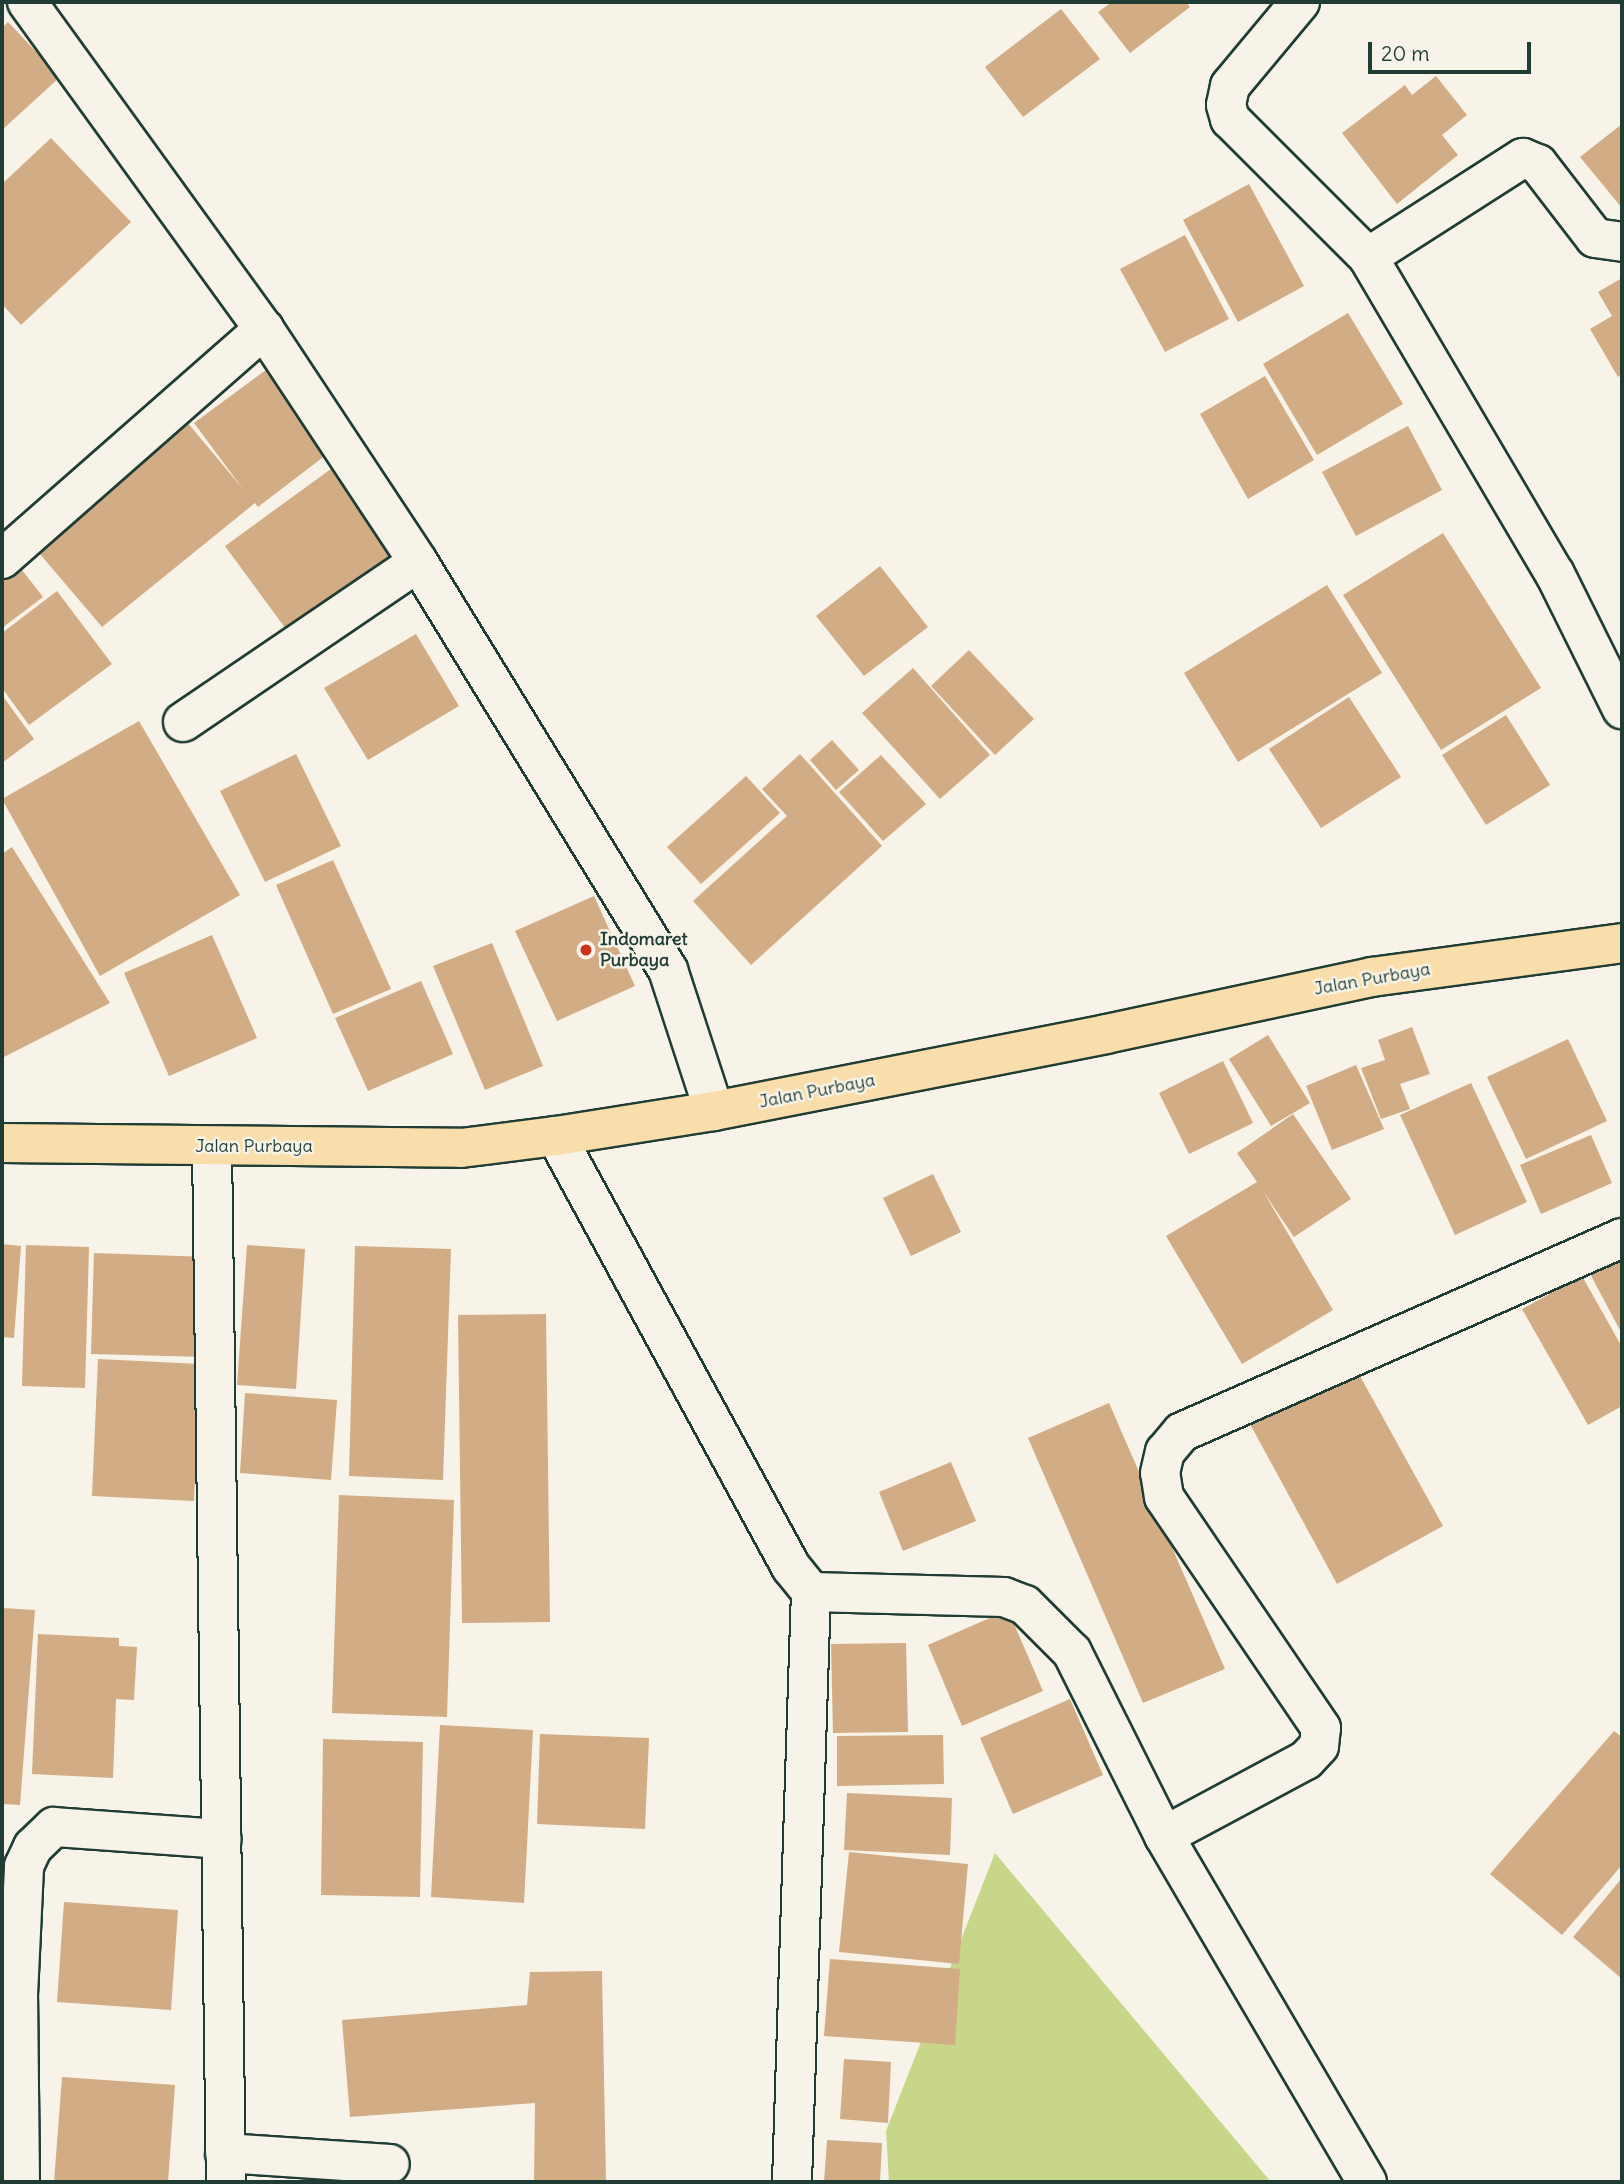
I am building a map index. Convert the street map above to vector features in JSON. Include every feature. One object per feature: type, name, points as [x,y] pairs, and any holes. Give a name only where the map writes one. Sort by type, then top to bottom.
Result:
[{"type":"main road","name":"Jalan Purbaya","points":[[2,1143],[461,1148],[714,1111],[1372,977],[1622,943]]},
{"type":"street","points":[[27,2],[264,330],[418,562],[668,970],[714,1111]]},
{"type":"street","points":[[1300,2],[1243,65],[1226,105],[1230,119],[1368,257],[1555,573],[1622,709]]},
{"type":"street","points":[[1368,257],[1522,159],[1538,164],[1595,238],[1622,242]]},
{"type":"street","points":[[2,559],[264,330]]},
{"type":"street","points":[[183,722],[418,562]]},
{"type":"street","points":[[556,1136],[785,1555],[811,1592],[792,2182]]},
{"type":"street","points":[[212,1146],[225,2168],[390,2164]]},
{"type":"street","points":[[1164,1836],[1306,1759],[1319,1746],[1321,1728],[1164,1497],[1160,1473],[1165,1452],[1182,1432],[1622,1238]]},
{"type":"street","points":[[811,1592],[1004,1597],[1024,1605],[1072,1652],[1164,1836],[1367,2182]]},
{"type":"street","points":[[20,2182],[18,1995],[24,1866],[33,1847],[54,1827],[222,1839]]},
{"type":"green space","points":[[995,1853],[1271,2182],[889,2182],[886,2131]]},
{"type":"building","points":[[1112,2],[1186,2],[1190,7],[1130,53],[1098,12]]},
{"type":"building","points":[[1061,9],[1100,59],[1023,117],[985,67]]},
{"type":"building","points":[[8,22],[60,77],[2,130],[2,28]]},
{"type":"building","points":[[1436,76],[1467,115],[1442,135],[1458,155],[1397,204],[1342,133],[1405,85],[1412,95]]},
{"type":"building","points":[[1622,124],[1622,208],[1580,157]]},
{"type":"building","points":[[51,138],[131,222],[21,325],[2,304],[2,184]]},
{"type":"building","points":[[1249,184],[1304,286],[1238,322],[1183,220]]},
{"type":"building","points":[[1185,235],[1229,319],[1165,352],[1120,269]]},
{"type":"building","points":[[1622,278],[1622,374],[1618,377],[1590,329],[1612,316],[1598,292]]},
{"type":"building","points":[[1348,313],[1403,404],[1317,455],[1263,364]]},
{"type":"building","points":[[270,367],[335,448],[258,507],[255,503],[102,627],[34,547],[187,422],[243,489],[194,423]]},
{"type":"building","points":[[1265,376],[1314,460],[1248,499],[1200,414]]},
{"type":"building","points":[[1408,426],[1442,490],[1356,536],[1322,472]]},
{"type":"building","points":[[335,466],[401,557],[291,636],[225,546]]},
{"type":"building","points":[[1443,533],[1541,688],[1441,750],[1343,595]]},
{"type":"building","points":[[15,561],[43,597],[2,628],[2,570]]},
{"type":"building","points":[[880,566],[928,627],[864,676],[816,616]]},
{"type":"building","points":[[1327,585],[1382,673],[1238,762],[1184,673]]},
{"type":"building","points":[[57,591],[112,664],[29,725],[2,688],[2,633]]},
{"type":"building","points":[[416,634],[459,706],[368,760],[324,688]]},
{"type":"building","points":[[969,650],[1034,719],[995,755],[931,686]]},
{"type":"building","points":[[913,668],[990,755],[940,799],[862,713]]},
{"type":"building","points":[[2,695],[34,739],[2,763]]},
{"type":"building","points":[[1349,697],[1401,777],[1321,828],[1269,749]]},
{"type":"building","points":[[1506,715],[1550,785],[1486,825],[1442,755]]},
{"type":"building","points":[[139,721],[240,895],[100,976],[2,799]]},
{"type":"building","points":[[832,740],[859,770],[836,790],[810,760]]},
{"type":"building","points":[[296,754],[341,846],[265,882],[220,791]]},
{"type":"building","points":[[800,754],[882,846],[751,965],[693,901],[787,816],[762,789]]},
{"type":"building","points":[[881,755],[926,804],[883,841],[839,792]]},
{"type":"building","points":[[746,776],[780,813],[701,884],[667,847]]},
{"type":"building","points":[[12,847],[110,1003],[2,1058],[2,854]]},
{"type":"building","points":[[333,860],[391,989],[333,1014],[276,885]]},
{"type":"building","points":[[594,896],[635,986],[557,1021],[515,931]]},
{"type":"building","points":[[212,935],[257,1038],[169,1076],[124,973]]},
{"type":"building","points":[[492,943],[543,1066],[485,1090],[433,966]]},
{"type":"building","points":[[421,981],[453,1054],[368,1091],[335,1018]]},
{"type":"building","points":[[1412,1027],[1430,1074],[1400,1084],[1410,1109],[1381,1119],[1361,1068],[1385,1060],[1378,1040]]},
{"type":"building","points":[[1268,1035],[1310,1103],[1271,1126],[1229,1059]]},
{"type":"building","points":[[1568,1039],[1607,1121],[1526,1159],[1487,1077]]},
{"type":"building","points":[[1223,1061],[1253,1123],[1189,1154],[1159,1093]]},
{"type":"building","points":[[1356,1065],[1384,1129],[1332,1150],[1306,1086]]},
{"type":"building","points":[[1471,1083],[1527,1202],[1455,1235],[1400,1115]]},
{"type":"building","points":[[1293,1114],[1351,1199],[1294,1237],[1263,1191],[1333,1310],[1242,1364],[1166,1236],[1257,1182],[1237,1153]]},
{"type":"building","points":[[1591,1135],[1612,1183],[1541,1214],[1520,1165]]},
{"type":"building","points":[[933,1174],[961,1232],[911,1256],[883,1198]]},
{"type":"building","points":[[2,1244],[21,1246],[14,1338],[2,1337]]},
{"type":"building","points":[[26,1245],[89,1247],[85,1388],[22,1386]]},
{"type":"building","points":[[247,1245],[305,1249],[296,1389],[237,1385]]},
{"type":"building","points":[[355,1246],[451,1249],[443,1480],[349,1476]]},
{"type":"building","points":[[1622,1252],[1622,1334],[1588,1270]]},
{"type":"building","points":[[94,1253],[208,1257],[205,1357],[91,1354]]},
{"type":"building","points":[[1582,1276],[1622,1347],[1622,1406],[1588,1425],[1522,1309]]},
{"type":"building","points":[[546,1314],[550,1622],[462,1623],[458,1315]]},
{"type":"building","points":[[98,1359],[200,1364],[194,1501],[92,1496]]},
{"type":"building","points":[[1355,1367],[1443,1526],[1337,1584],[1250,1424]]},
{"type":"building","points":[[245,1393],[337,1400],[331,1480],[240,1473]]},
{"type":"building","points":[[1109,1403],[1225,1669],[1143,1703],[1028,1438]]},
{"type":"building","points":[[951,1462],[976,1521],[903,1551],[879,1492]]},
{"type":"building","points":[[339,1495],[454,1500],[447,1717],[332,1713]]},
{"type":"building","points":[[2,1608],[35,1610],[20,1805],[2,1804]]},
{"type":"building","points":[[1008,1610],[1043,1691],[962,1726],[928,1645]]},
{"type":"building","points":[[38,1634],[119,1638],[119,1646],[137,1647],[134,1700],[116,1699],[113,1778],[32,1774]]},
{"type":"building","points":[[906,1643],[908,1732],[833,1733],[831,1644]]},
{"type":"building","points":[[1070,1699],[1103,1775],[1013,1814],[980,1738]]},
{"type":"building","points":[[440,1725],[533,1730],[524,1903],[431,1897]]},
{"type":"building","points":[[1614,1731],[1622,1737],[1622,1865],[1562,1935],[1490,1874]]},
{"type":"building","points":[[540,1734],[649,1738],[645,1829],[537,1824]]},
{"type":"building","points":[[943,1735],[944,1784],[837,1786],[837,1736]]},
{"type":"building","points":[[323,1739],[423,1742],[420,1897],[321,1895]]},
{"type":"building","points":[[847,1793],[952,1798],[950,1855],[844,1850]]},
{"type":"building","points":[[849,1852],[968,1864],[959,1964],[839,1952]]},
{"type":"building","points":[[1622,1878],[1622,1979],[1573,1937]]},
{"type":"building","points":[[64,1902],[178,1910],[171,2010],[57,2002]]},
{"type":"building","points":[[830,1959],[960,1969],[955,2045],[824,2036]]},
{"type":"building","points":[[602,1971],[606,2182],[534,2182],[535,2103],[350,2117],[342,2020],[527,2005],[530,1972]]},
{"type":"building","points":[[844,2059],[891,2062],[888,2123],[840,2119]]},
{"type":"building","points":[[62,2077],[175,2085],[168,2182],[54,2182]]},
{"type":"building","points":[[827,2140],[882,2143],[880,2182],[824,2182]]},
{"type":"place","name":"Indomaret Purbaya","points":[[586,950]]}]
